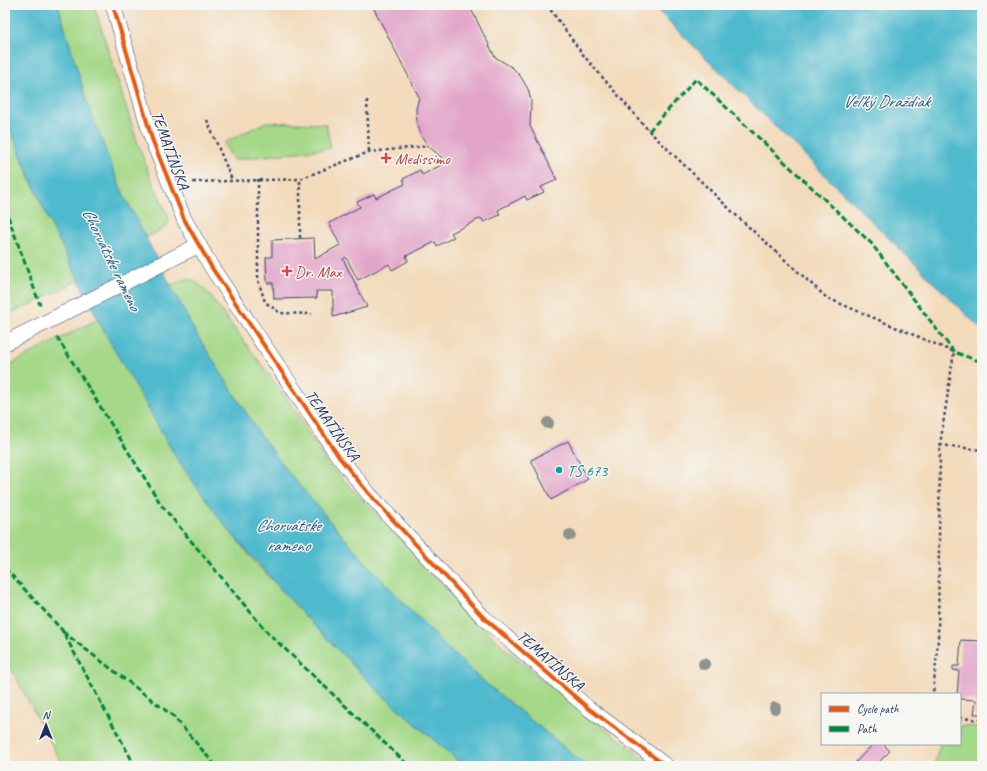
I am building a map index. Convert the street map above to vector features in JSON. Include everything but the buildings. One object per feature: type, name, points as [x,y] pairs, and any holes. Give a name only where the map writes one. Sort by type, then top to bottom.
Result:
[{"type":"lane","name":"TEMATÍNSKA","points":[[113,5],[152,139],[184,219],[212,268],[334,450],[369,494],[483,617],[588,708],[666,766]]},
{"type":"lane","points":[[5,343],[199,245]]},
{"type":"path","points":[[547,5],[584,56],[649,131],[740,219],[828,298],[954,352],[940,445],[938,640],[934,693]]},
{"type":"path","points":[[367,100],[369,152]]},
{"type":"path","points":[[207,120],[232,180]]},
{"type":"path","points":[[169,184],[184,181],[300,179],[369,152],[428,146]]},
{"type":"path","points":[[258,179],[258,280],[265,302],[280,313],[312,314]]},
{"type":"path","points":[[300,179],[300,238]]},
{"type":"path","points":[[940,445],[982,450]]},
{"type":"path","points":[[961,718],[982,720]]},
{"type":"green space","points":[[58,5],[94,5],[134,132],[150,177],[169,218],[167,225],[164,228],[145,238],[117,180],[96,127]]},
{"type":"green space","points":[[5,112],[29,176],[79,280],[30,305],[5,315]]},
{"type":"green space","points":[[266,122],[326,124],[331,148],[233,160],[224,143]]},
{"type":"green space","points":[[187,279],[197,283],[210,296],[294,408],[326,462],[411,549],[465,610],[508,651],[569,701],[655,766],[587,766],[477,676],[445,646],[367,564],[288,472],[259,433],[195,332],[170,285]]},
{"type":"green space","points":[[98,319],[177,459],[226,527],[257,564],[380,693],[464,766],[63,766],[5,657],[5,367]]},
{"type":"green space","points":[[961,726],[982,727],[982,766],[934,766],[940,745],[961,745]]},
{"type":"water","name":"Chorvátske rameno","points":[[5,5],[58,5],[86,99],[120,188],[195,332],[259,433],[288,472],[367,564],[445,646],[477,676],[587,766],[464,766],[380,693],[303,614],[226,527],[177,459],[105,333],[49,221],[11,131],[5,112]]},
{"type":"water","name":"Veľký Draždiak","points":[[652,5],[982,5],[982,330],[981,329]]},
{"type":"marked path","points":[[649,131],[696,79],[871,243],[954,352],[982,362]]},
{"type":"marked path","points":[[5,208],[40,305]]},
{"type":"marked path","points":[[57,337],[162,506],[267,632],[409,766]]},
{"type":"marked path","points":[[5,568],[62,630],[135,766]]},
{"type":"marked path","points":[[63,632],[173,716],[216,766]]},
{"type":"cycle path","points":[[113,5],[152,139],[184,219],[212,268],[339,457],[369,494],[483,617],[588,708],[666,766]]},
{"type":"place","name":"Medissimo","points":[[386,158]]},
{"type":"place","name":"Dr. Max","points":[[287,271]]},
{"type":"place","name":"TS 673","points":[[559,470]]}]
